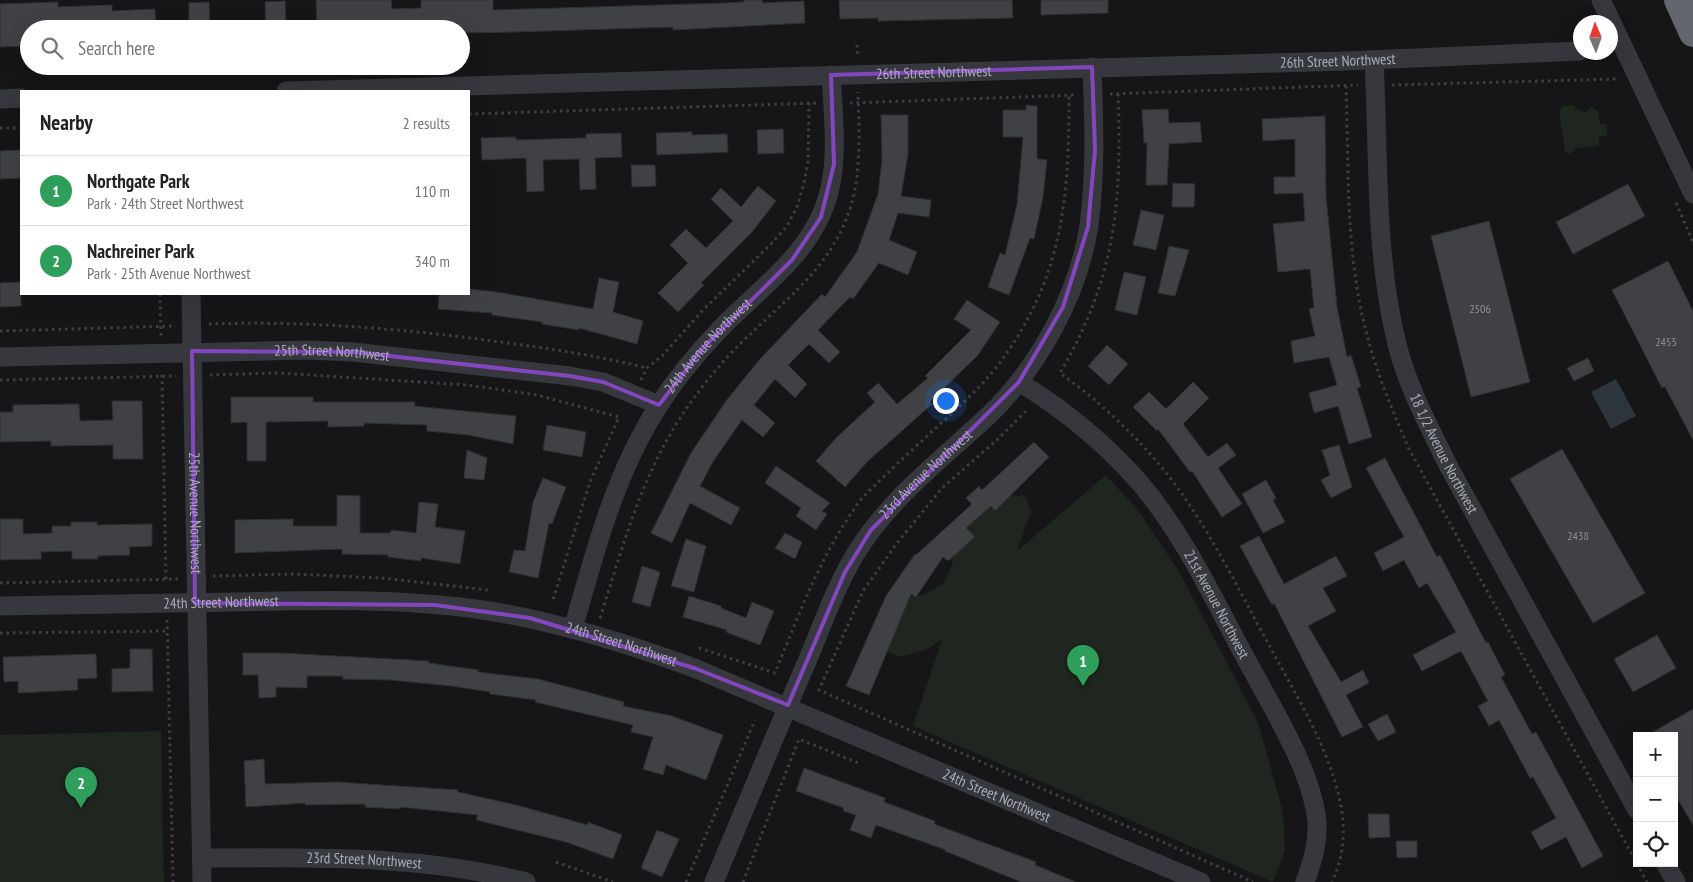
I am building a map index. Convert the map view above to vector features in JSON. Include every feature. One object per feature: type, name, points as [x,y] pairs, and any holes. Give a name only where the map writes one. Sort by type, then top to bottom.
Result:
[{"type":"highway","points":[[1678,0],[1693,33]]},
{"type":"street","points":[[1601,0],[1606,15]]},
{"type":"street","name":"26th Street Northwest","points":[[320,90],[1374,60],[1573,51]]},
{"type":"street","points":[[1618,51],[1693,194]]},
{"type":"street","name":"18 1/2 Avenue Northwest","points":[[1374,60],[1384,274],[1392,324],[1405,371],[1426,422],[1449,467],[1633,803]]},
{"type":"street","name":"23rd Avenue Northwest","points":[[714,882],[845,572],[871,530],[908,489],[990,414],[1019,382],[1046,340],[1063,307],[1085,241],[1091,204],[1095,150],[1092,67]]},
{"type":"street","name":"24th Avenue Northwest","points":[[573,629],[614,491],[626,464],[660,405],[702,349],[792,260],[809,240],[817,224],[830,189],[834,164],[831,75]]},
{"type":"street","points":[[0,99],[20,98]]},
{"type":"street","name":"25th Avenue Northwest","points":[[191,295],[195,603],[202,882]]},
{"type":"street","name":"25th Street Northwest","points":[[0,357],[192,351],[308,350],[353,352],[570,376],[603,382],[660,405]]},
{"type":"street","name":"21st Avenue Northwest","points":[[1019,382],[1077,420],[1116,458],[1153,499],[1190,554],[1276,715],[1306,781],[1314,806],[1317,842],[1313,861],[1305,882]]},
{"type":"street","name":"24th Street Northwest","points":[[0,606],[302,601],[418,604],[483,610],[573,629],[694,668],[788,705],[1201,882]]},
{"type":"street","name":"23rd Street Northwest","points":[[202,858],[355,857],[415,861],[495,874],[526,882]]},
{"type":"street","points":[[1668,867],[1676,882]]},
{"type":"path","points":[[1402,85],[1616,79]]},
{"type":"path","points":[[1118,94],[1346,86]]},
{"type":"path","points":[[600,619],[648,474],[680,418],[720,365],[810,277],[830,254],[854,195],[859,166],[859,103],[1069,95],[1068,170],[1062,223],[1039,296],[1023,327],[998,366],[971,395],[862,498],[849,515],[822,561],[775,673]]},
{"type":"path","points":[[217,324],[298,323],[396,330],[600,356],[647,368],[662,356],[703,310],[787,226],[797,207],[808,161],[809,103],[470,114]]},
{"type":"path","points":[[0,128],[20,128]]},
{"type":"path","points":[[0,331],[161,326],[160,295]]},
{"type":"path","points":[[219,375],[279,373],[468,385],[536,395],[620,417],[590,482],[552,603]]},
{"type":"path","points":[[0,380],[162,377],[166,580],[0,583]]},
{"type":"path","points":[[1026,411],[998,439],[942,488],[897,543],[863,591],[819,690],[1253,882]]},
{"type":"path","points":[[0,633],[167,631],[173,882]]},
{"type":"path","points":[[686,882],[755,720]]},
{"type":"path","points":[[743,882],[799,740],[858,763]]},
{"type":"path","points":[[556,862],[613,882]]},
{"type":"highlighted area","points":[[1092,67],[1095,150],[1088,227],[1063,307],[1019,382],[871,530],[845,572],[788,705],[694,668],[530,618],[435,605],[195,603],[192,351],[353,352],[570,376],[603,382],[659,405],[702,349],[792,260],[821,217],[834,164],[831,75]]},
{"type":"shaded area","points":[[1573,105],[1579,111],[1585,112],[1591,107],[1598,111],[1600,124],[1607,125],[1607,135],[1599,137],[1599,146],[1576,148],[1570,154],[1565,152],[1559,111],[1564,106]]},
{"type":"shaded area","points":[[1616,379],[1636,416],[1611,429],[1591,392]]},
{"type":"shaded area","points":[[1106,475],[1137,509],[1177,568],[1258,722],[1283,812],[1285,850],[1273,882],[913,726],[942,639],[928,649],[901,657],[878,648],[895,598],[923,595],[944,583],[952,565],[955,541],[987,498],[1012,495],[1026,497],[1031,512],[1017,551]]},
{"type":"shaded area","points":[[161,731],[164,882],[0,882],[0,735]]},
{"type":"building","points":[[316,0],[391,0],[392,9],[421,8],[421,0],[493,0],[493,10],[724,3],[762,0],[763,3],[804,1],[805,23],[673,30],[673,27],[470,33],[470,20],[317,20]]},
{"type":"building","points":[[839,0],[1012,0],[1013,18],[878,21],[878,18],[840,19]]},
{"type":"building","points":[[1041,0],[1108,0],[1108,13],[1041,15]]},
{"type":"building","points":[[285,1],[286,20],[266,20],[265,2]]},
{"type":"building","points":[[58,2],[58,7],[112,5],[112,11],[155,9],[156,20],[20,20],[20,46],[0,47],[0,4]]},
{"type":"building","points":[[209,2],[210,20],[189,20],[189,3]]},
{"type":"building","points":[[1026,105],[1037,106],[1037,159],[1047,160],[1043,197],[1034,239],[1030,238],[1009,295],[988,287],[1000,253],[1005,255],[1017,205],[1023,137],[1003,137],[1003,110],[1026,110]]},
{"type":"building","points":[[1168,109],[1169,123],[1200,122],[1202,142],[1169,144],[1167,185],[1146,185],[1147,143],[1144,143],[1142,110]]},
{"type":"building","points":[[881,115],[908,115],[908,154],[901,196],[931,200],[929,217],[898,213],[889,240],[917,252],[908,275],[879,263],[853,299],[850,297],[818,330],[840,352],[829,363],[809,344],[788,365],[807,384],[795,398],[775,379],[754,405],[775,423],[763,437],[742,420],[714,460],[700,486],[740,508],[731,525],[690,503],[672,543],[651,533],[691,453],[726,401],[760,359],[822,294],[825,297],[857,252],[878,194],[882,160]]},
{"type":"building","points":[[1325,116],[1326,197],[1337,307],[1347,357],[1351,355],[1361,387],[1357,388],[1372,437],[1349,444],[1338,406],[1314,413],[1309,393],[1337,385],[1329,357],[1294,363],[1291,341],[1315,336],[1309,309],[1314,308],[1310,269],[1278,272],[1273,224],[1305,221],[1303,193],[1274,194],[1274,177],[1295,177],[1295,139],[1263,141],[1262,119]]},
{"type":"building","points":[[783,129],[784,153],[758,154],[757,130]]},
{"type":"building","points":[[692,132],[692,135],[727,134],[728,152],[657,155],[656,133]]},
{"type":"building","points":[[621,133],[622,157],[595,158],[596,189],[580,190],[579,159],[543,160],[544,191],[527,192],[526,158],[482,160],[481,138],[516,137],[516,140],[586,138],[586,134]]},
{"type":"building","points":[[20,150],[20,178],[0,179],[0,151]]},
{"type":"building","points":[[631,165],[655,165],[656,186],[632,187]]},
{"type":"building","points":[[1173,183],[1195,184],[1194,207],[1172,207]]},
{"type":"building","points":[[1628,184],[1645,216],[1573,254],[1556,222]]},
{"type":"building","points":[[758,186],[776,201],[752,232],[701,283],[704,285],[678,312],[658,293],[688,263],[670,245],[686,229],[706,248],[733,221],[711,199],[721,188],[741,207]]},
{"type":"building","points":[[1141,210],[1164,215],[1156,250],[1133,245]]},
{"type":"building","points":[[1489,221],[1530,382],[1471,397],[1431,236]]},
{"type":"building","points":[[1169,246],[1189,250],[1175,296],[1158,293]]},
{"type":"building","points":[[1668,261],[1693,311],[1693,440],[1665,387],[1662,388],[1612,290]]},
{"type":"building","points":[[1124,272],[1146,277],[1137,315],[1115,310]]},
{"type":"building","points":[[599,278],[619,282],[613,312],[643,321],[637,344],[579,328],[579,330],[542,324],[542,322],[492,315],[492,313],[438,309],[439,295],[470,295],[470,289],[593,309]]},
{"type":"building","points":[[20,282],[21,306],[0,307],[0,283]]},
{"type":"building","points":[[967,300],[1000,322],[978,355],[930,402],[932,404],[867,462],[845,487],[816,461],[837,437],[875,402],[867,393],[878,383],[897,404],[928,378],[925,376],[971,330],[954,319]]},
{"type":"building","points":[[1107,345],[1128,364],[1109,385],[1088,366]]},
{"type":"building","points":[[1588,358],[1594,371],[1574,381],[1567,368]]},
{"type":"building","points":[[1193,382],[1209,398],[1183,424],[1208,457],[1227,443],[1236,455],[1218,468],[1242,504],[1222,517],[1192,471],[1190,472],[1158,429],[1157,431],[1133,407],[1149,392],[1166,409]]},
{"type":"building","points":[[231,397],[313,397],[313,402],[415,402],[414,406],[516,416],[513,444],[468,435],[427,431],[427,425],[364,423],[364,426],[328,427],[328,421],[266,422],[266,461],[247,461],[247,422],[231,423]]},
{"type":"building","points":[[112,401],[142,401],[143,459],[113,459],[113,445],[51,446],[51,441],[0,442],[0,412],[13,412],[13,405],[79,404],[80,421],[113,420]]},
{"type":"building","points":[[547,425],[586,432],[582,457],[543,450]]},
{"type":"building","points":[[1034,442],[1049,457],[995,511],[991,506],[966,528],[975,537],[948,561],[943,557],[916,597],[911,594],[869,695],[846,686],[886,596],[915,554],[972,504],[966,498],[979,486],[982,490]]},
{"type":"building","points":[[1339,445],[1352,487],[1331,498],[1321,480],[1330,475],[1322,450]]},
{"type":"building","points":[[1562,449],[1645,593],[1593,623],[1510,479]]},
{"type":"building","points":[[467,450],[487,458],[484,480],[464,478]]},
{"type":"building","points":[[1385,458],[1437,557],[1440,555],[1486,643],[1488,642],[1505,675],[1501,677],[1532,734],[1536,732],[1603,856],[1582,868],[1566,837],[1541,850],[1531,832],[1556,818],[1533,777],[1530,778],[1499,720],[1489,726],[1478,706],[1488,701],[1461,651],[1422,671],[1413,655],[1456,632],[1427,583],[1419,588],[1404,560],[1383,571],[1374,553],[1404,537],[1366,468]]},
{"type":"building","points":[[776,466],[830,503],[822,511],[827,514],[816,530],[796,516],[801,508],[765,483]]},
{"type":"building","points":[[543,478],[566,487],[552,524],[549,523],[538,578],[509,572],[514,550],[525,551],[533,502]]},
{"type":"building","points":[[1266,480],[1276,498],[1273,500],[1285,522],[1263,533],[1242,494]]},
{"type":"building","points":[[337,495],[360,496],[360,533],[390,533],[391,530],[416,533],[419,502],[438,504],[435,527],[465,531],[460,564],[421,558],[421,561],[388,557],[388,555],[342,554],[342,549],[235,553],[235,520],[293,519],[293,526],[337,526]]},
{"type":"building","points":[[0,519],[23,519],[23,534],[52,533],[52,526],[71,526],[71,522],[97,522],[97,525],[152,524],[152,546],[129,547],[130,555],[98,556],[98,559],[72,559],[72,551],[41,552],[41,559],[0,560]]},
{"type":"building","points":[[785,533],[802,542],[795,559],[775,548]]},
{"type":"building","points":[[1259,536],[1284,584],[1336,556],[1347,576],[1323,588],[1336,611],[1308,626],[1341,682],[1363,670],[1369,683],[1346,695],[1363,727],[1342,737],[1274,603],[1272,605],[1240,546]]},
{"type":"building","points":[[686,539],[706,546],[694,592],[671,586]]},
{"type":"building","points":[[642,566],[660,572],[650,607],[632,602]]},
{"type":"building","points":[[689,596],[721,606],[721,608],[746,618],[752,602],[774,611],[760,645],[726,632],[727,630],[683,617]]},
{"type":"building","points":[[1657,635],[1676,668],[1633,692],[1614,659]]},
{"type":"building","points":[[130,649],[152,649],[153,691],[112,692],[112,669],[130,668]]},
{"type":"building","points":[[243,653],[280,653],[429,661],[429,663],[478,670],[478,672],[538,679],[624,702],[623,706],[672,716],[723,735],[706,780],[666,765],[663,775],[643,769],[653,737],[631,732],[633,725],[535,702],[536,700],[490,694],[490,692],[390,680],[343,679],[343,676],[307,676],[307,688],[276,687],[276,697],[259,698],[258,675],[243,675]]},
{"type":"building","points":[[96,654],[97,678],[77,679],[78,690],[18,693],[18,681],[4,682],[3,657]]},
{"type":"building","points":[[1693,709],[1693,825],[1678,800],[1678,732],[1653,732]]},
{"type":"building","points":[[1387,714],[1396,732],[1378,741],[1368,724]]},
{"type":"building","points":[[264,759],[265,784],[337,782],[458,790],[458,792],[516,805],[588,825],[588,822],[622,835],[613,859],[566,842],[476,820],[478,815],[400,807],[400,809],[365,807],[365,804],[305,805],[305,803],[246,807],[244,761]]},
{"type":"building","points":[[804,768],[885,798],[884,802],[935,821],[934,824],[1036,862],[1035,865],[1076,882],[1021,882],[946,850],[876,825],[871,838],[850,830],[856,815],[843,811],[844,808],[796,791]]},
{"type":"building","points":[[1368,814],[1389,814],[1390,837],[1369,838]]},
{"type":"building","points":[[657,830],[679,839],[662,877],[641,868]]},
{"type":"building","points":[[1396,841],[1417,841],[1417,857],[1397,858]]},
{"type":"place","name":"Northgate Park","points":[[1083,686]]},
{"type":"place","name":"Nachreiner Park","points":[[81,808]]}]
